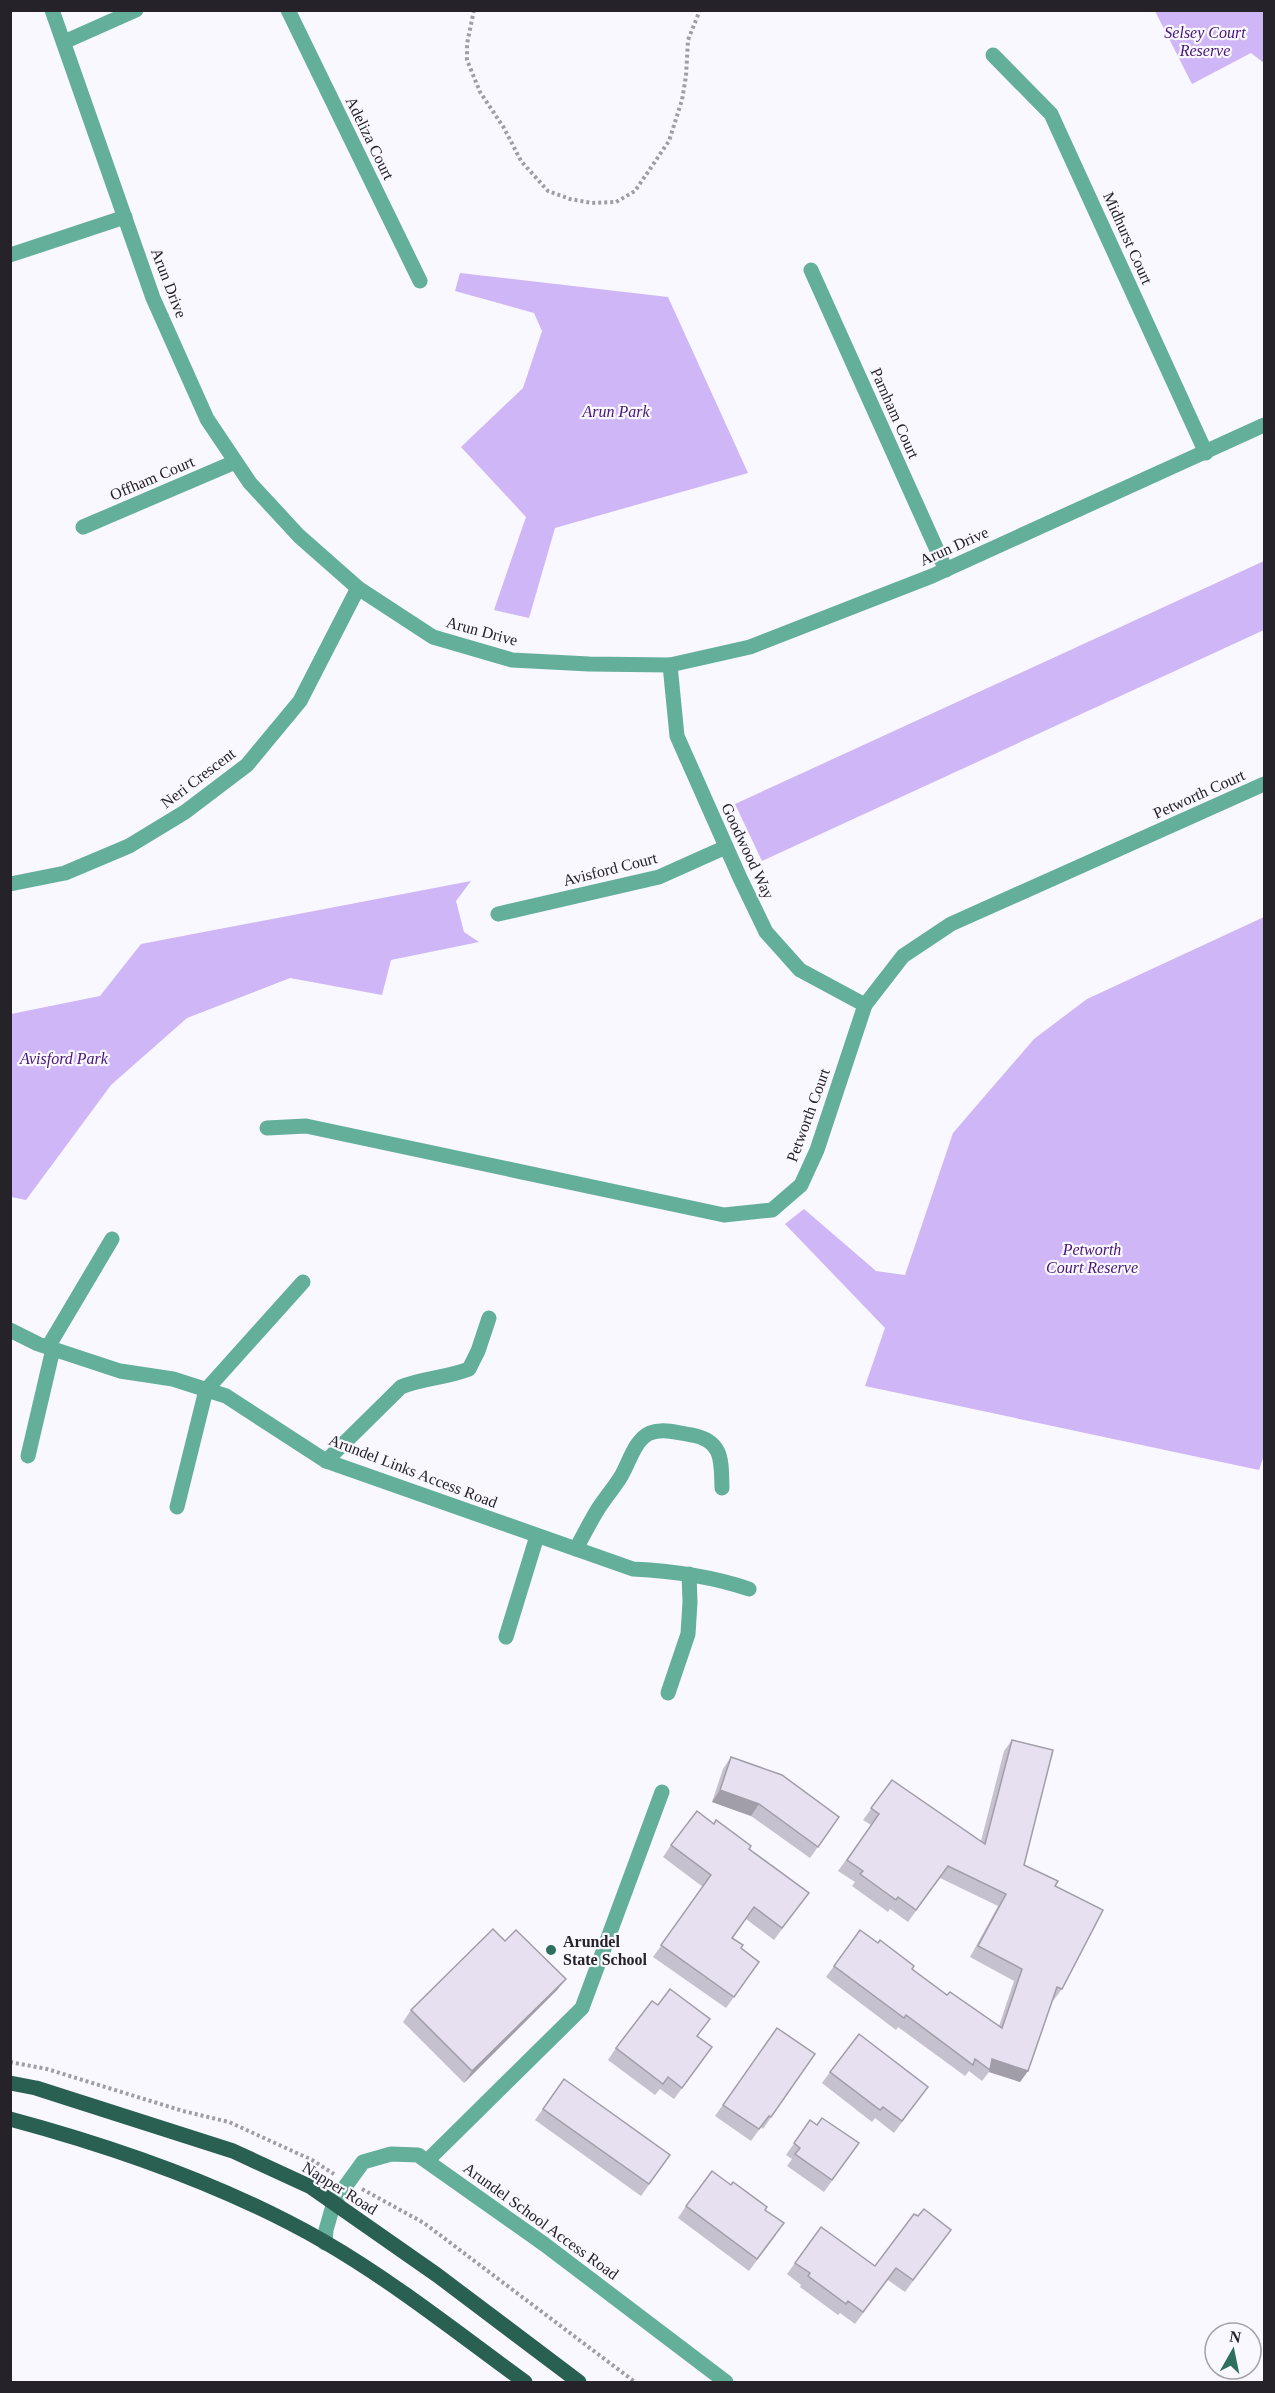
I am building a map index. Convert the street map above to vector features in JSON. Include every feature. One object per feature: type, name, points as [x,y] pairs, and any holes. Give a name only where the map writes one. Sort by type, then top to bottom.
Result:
[{"type":"main road","name":"Napper Road","points":[[10,2082],[36,2088],[233,2151],[311,2187],[437,2275],[579,2382]]},
{"type":"main road","points":[[10,2119],[68,2136],[203,2183],[264,2210],[326,2243],[385,2280],[525,2382]]},
{"type":"street","name":"Arun Drive","points":[[52,10],[153,298],[207,419],[250,483],[299,536],[358,588],[433,637],[512,660],[590,664],[670,664],[750,647],[946,570],[1264,425]]},
{"type":"street","points":[[63,42],[136,10]]},
{"type":"street","name":"Adeliza Court","points":[[288,10],[420,281]]},
{"type":"street","name":"Midhurst Court","points":[[993,55],[1051,114],[1206,453]]},
{"type":"street","points":[[10,255],[125,217]]},
{"type":"street","name":"Parnham Court","points":[[811,270],[946,570]]},
{"type":"street","name":"Offham Court","points":[[83,527],[235,462]]},
{"type":"street","name":"Neri Crescent","points":[[10,885],[65,873],[129,846],[185,812],[247,765],[300,701],[358,588]]},
{"type":"street","name":"Goodwood Way","points":[[670,664],[677,736],[766,932],[800,970],[865,1005]]},
{"type":"street","name":"Petworth Court","points":[[267,1128],[306,1126],[724,1215],[772,1210],[801,1185],[817,1150],[865,1005],[903,956],[951,924],[1264,784]]},
{"type":"street","name":"Avisford Court","points":[[498,914],[659,878],[726,847]]},
{"type":"street","points":[[28,1456],[51,1348],[112,1239]]},
{"type":"street","points":[[177,1507],[206,1390],[303,1282]]},
{"type":"street","points":[[326,1461],[401,1387],[413,1382],[450,1377],[469,1369],[478,1351],[489,1318]]},
{"type":"street","name":"Arundel Links Access Road","points":[[10,1330],[51,1348],[120,1371],[173,1379],[226,1396],[326,1461],[537,1536],[633,1569],[689,1574],[722,1580],[749,1589]]},
{"type":"street","points":[[576,1549],[598,1508],[620,1478],[638,1443],[650,1433],[664,1431],[696,1436],[711,1442],[718,1450],[721,1461],[722,1488]]},
{"type":"street","points":[[506,1637],[537,1536]]},
{"type":"street","points":[[668,1693],[688,1634],[689,1574]]},
{"type":"street","points":[[428,2161],[582,2008],[662,1792]]},
{"type":"street","name":"Arundel School Access Road","points":[[334,2202],[363,2162],[391,2154],[418,2155],[544,2244],[726,2382]]},
{"type":"street","points":[[326,2243],[326,2230],[334,2202]]},
{"type":"path","points":[[474,10],[466,44],[467,60],[480,92],[504,128],[521,161],[549,190],[570,200],[592,203],[616,202],[635,191],[669,141],[682,100],[688,40],[700,10]]},
{"type":"green space","name":"Selsey Court Reserve","points":[[1155,11],[1264,11],[1264,63],[1251,53],[1192,84]]},
{"type":"green space","name":"Arun Park","points":[[460,273],[668,297],[748,473],[555,528],[529,618],[494,610],[526,517],[461,447],[523,388],[542,331],[534,313],[455,291]]},
{"type":"green space","points":[[1264,561],[1264,630],[762,861],[735,804]]},
{"type":"green space","name":"Avisford Park","points":[[471,881],[456,901],[464,932],[479,942],[391,960],[382,995],[290,978],[187,1018],[111,1085],[26,1200],[11,1197],[11,1014],[100,996],[141,944]]},
{"type":"green space","name":"Petworth Court Reserve","points":[[1264,917],[1264,1455],[1259,1470],[865,1386],[885,1328],[785,1224],[804,1209],[876,1271],[905,1275],[953,1133],[1034,1039],[1087,999]]},
{"type":"building","points":[[1012,1740],[1053,1750],[1024,1865],[1058,1881],[1055,1886],[1103,1910],[1062,1989],[1057,1987],[1028,2071],[992,2059],[990,2070],[975,2059],[973,2065],[906,2015],[904,2018],[834,1966],[860,1930],[878,1943],[880,1940],[914,1966],[912,1969],[947,1995],[950,1992],[1002,2028],[1022,1969],[978,1946],[1006,1894],[948,1866],[916,1910],[898,1897],[896,1900],[860,1874],[863,1871],[847,1860],[879,1814],[871,1808],[892,1780],[985,1844]]},
{"type":"building","points":[[731,1757],[782,1775],[839,1817],[818,1847],[759,1804],[720,1790]]},
{"type":"building","points":[[697,1811],[714,1824],[716,1820],[751,1846],[749,1849],[809,1893],[782,1928],[754,1907],[732,1938],[743,1945],[741,1948],[759,1962],[734,1997],[661,1945],[711,1875],[671,1845]]},
{"type":"building","points":[[493,1929],[505,1941],[516,1930],[566,1979],[472,2071],[411,2010]]},
{"type":"building","points":[[670,1989],[710,2019],[697,2036],[712,2047],[682,2088],[668,2077],[663,2084],[616,2048],[652,2001],[658,2005]]},
{"type":"building","points":[[777,2028],[815,2054],[771,2117],[769,2116],[759,2129],[723,2105]]},
{"type":"building","points":[[859,2034],[928,2087],[902,2121],[883,2107],[880,2110],[830,2072]]},
{"type":"building","points":[[564,2079],[670,2155],[649,2184],[543,2109]]},
{"type":"building","points":[[822,2118],[859,2143],[832,2180],[795,2154],[800,2148],[794,2143],[810,2120],[817,2125]]},
{"type":"building","points":[[712,2171],[731,2185],[733,2182],[767,2207],[765,2210],[784,2223],[757,2259],[686,2206]]},
{"type":"building","points":[[924,2209],[951,2230],[913,2280],[896,2268],[863,2312],[848,2301],[846,2304],[808,2276],[810,2273],[795,2263],[821,2227],[875,2266],[914,2214],[918,2216]]},
{"type":"place","name":"Arundel State School","points":[[551,1950]]}]
